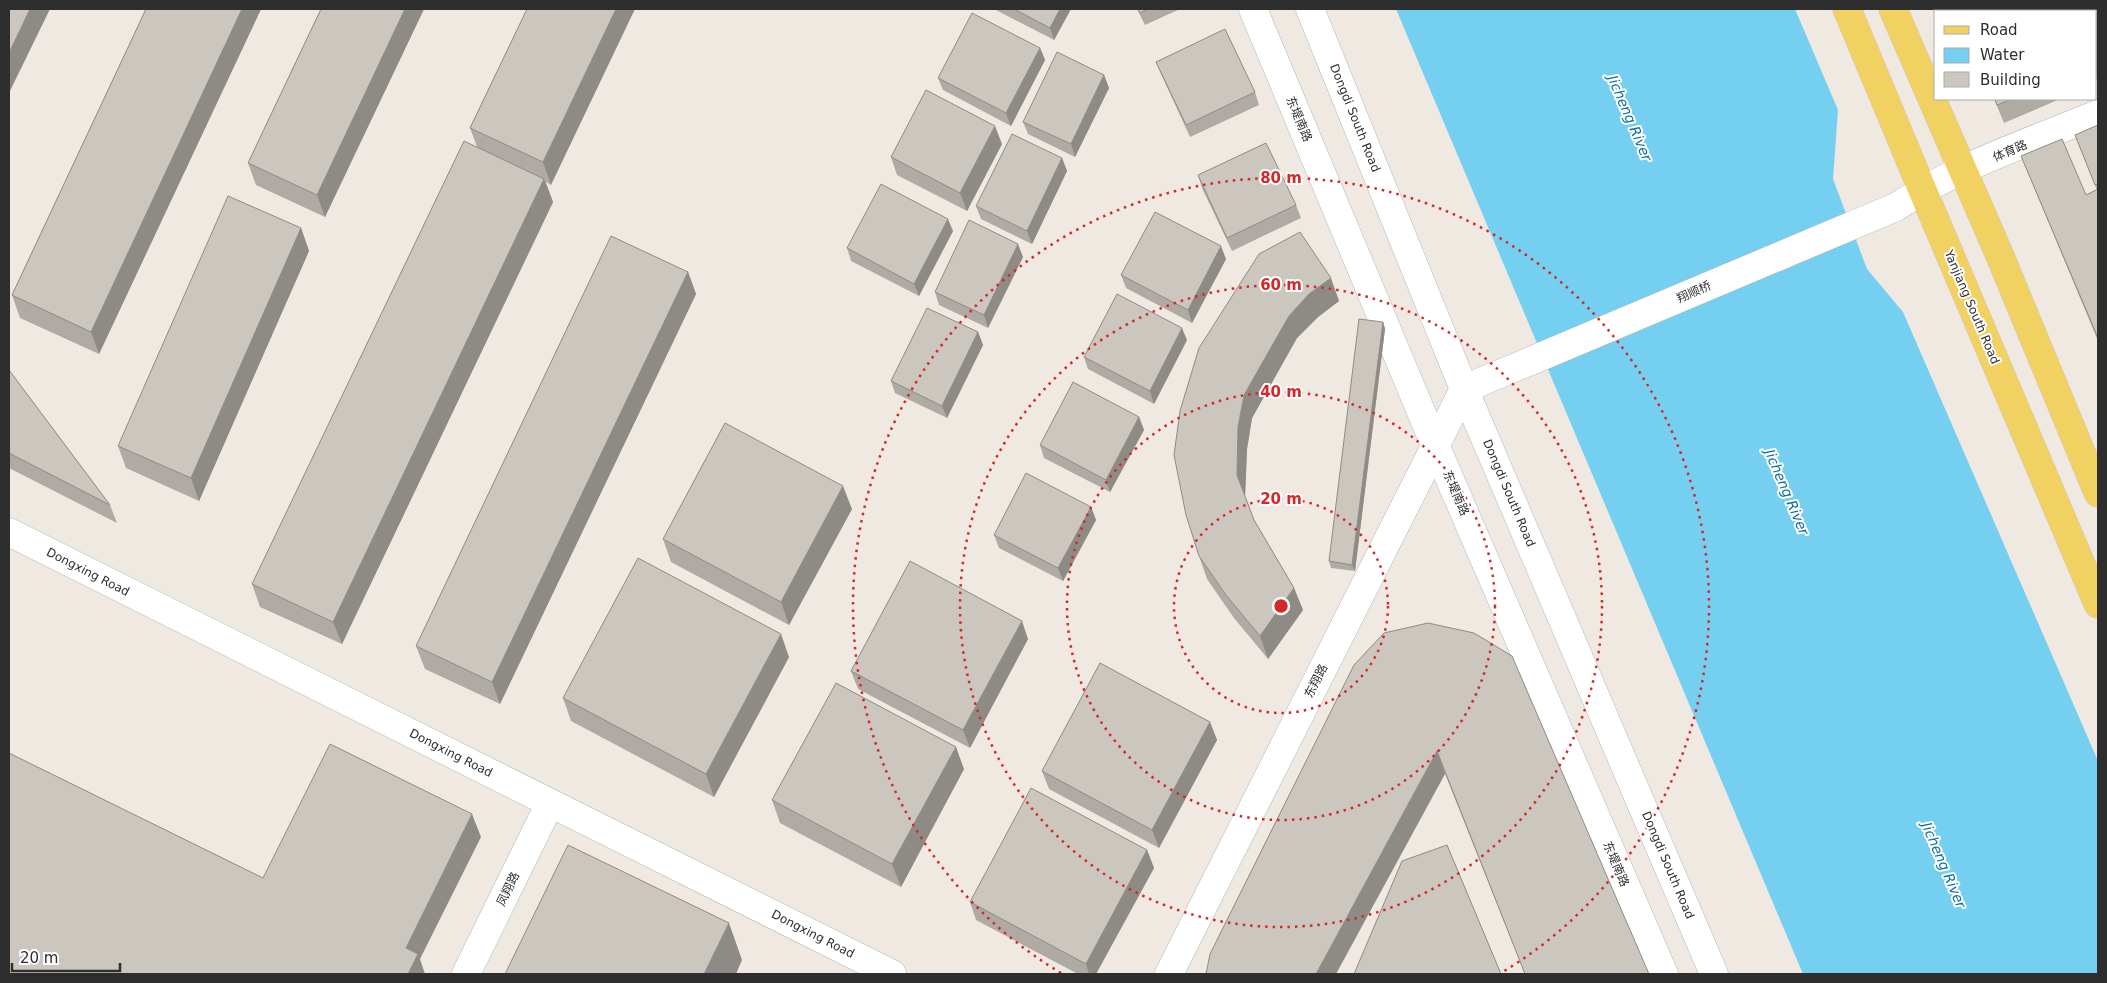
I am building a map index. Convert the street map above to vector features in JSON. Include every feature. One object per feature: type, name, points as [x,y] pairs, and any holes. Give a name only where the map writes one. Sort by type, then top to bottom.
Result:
[{"type":"main road","name":"Yanjiang South Road","points":[[1847,9],[2098,604]]},
{"type":"main road","points":[[1893,9],[2000,256],[2098,493]]},
{"type":"street","name":"东堤南路","points":[[1253,9],[1435,445],[1664,974]]},
{"type":"street","name":"Dongdi South Road","points":[[1310,9],[1464,389],[1714,974]]},
{"type":"street","name":"体育路","points":[[1922,190],[1962,170],[2098,114]]},
{"type":"street","name":"翔顺桥","points":[[1464,389],[1896,207],[1922,190]]},
{"type":"street","name":"东翔路","points":[[1169,974],[1464,389]]},
{"type":"street","name":"Dongxing Road","points":[[9,532],[892,974]]},
{"type":"street","name":"凤翔路","points":[[466,974],[550,803]]},
{"type":"water","name":"Jicheng River","points":[[1396,9],[1795,9],[1838,110],[1833,179],[1867,269],[1903,312],[2098,761],[2098,974],[1803,974]]},
{"type":"building","points":[[9,9],[30,9],[9,53]]},
{"type":"building","points":[[146,9],[242,9],[91,332],[12,295]]},
{"type":"building","points":[[321,9],[405,9],[317,195],[248,163]]},
{"type":"building","points":[[527,9],[616,9],[543,162],[470,128]]},
{"type":"building","points":[[1014,9],[1060,9],[1050,28]]},
{"type":"building","points":[[1138,9],[1148,9],[1140,13]]},
{"type":"building","points":[[1953,9],[2050,10],[1954,10]]},
{"type":"building","points":[[2098,9],[2098,65],[2097,10],[2070,10]]},
{"type":"building","points":[[972,13],[1040,48],[1006,113],[938,78]]},
{"type":"building","points":[[1225,29],[1255,92],[1186,125],[1156,62]]},
{"type":"building","points":[[1057,52],[1104,75],[1071,144],[1023,122]]},
{"type":"building","points":[[926,90],[995,126],[960,193],[891,157]]},
{"type":"building","points":[[1995,100],[2010,100],[1997,105]]},
{"type":"building","points":[[2098,125],[2098,184],[2095,185],[2075,135]]},
{"type":"building","points":[[1012,134],[1062,158],[1027,231],[976,206]]},
{"type":"building","points":[[2062,139],[2086,195],[2098,189],[2098,338],[2021,156]]},
{"type":"building","points":[[464,141],[544,179],[333,622],[252,584]]},
{"type":"building","points":[[1266,143],[1296,205],[1227,238],[1198,175]]},
{"type":"building","points":[[881,184],[948,219],[914,284],[847,248]]},
{"type":"building","points":[[228,196],[301,228],[191,478],[118,446]]},
{"type":"building","points":[[1155,212],[1221,246],[1188,310],[1121,275]]},
{"type":"building","points":[[969,220],[1018,244],[984,315],[935,292]]},
{"type":"building","points":[[1300,232],[1331,278],[1309,294],[1289,316],[1244,395],[1238,427],[1237,475],[1254,520],[1294,588],[1260,636],[1226,595],[1199,556],[1186,515],[1174,455],[1180,411],[1199,348],[1259,254]]},
{"type":"building","points":[[611,236],[688,272],[492,682],[416,646]]},
{"type":"building","points":[[1117,294],[1182,328],[1150,391],[1084,357]]},
{"type":"building","points":[[927,308],[978,332],[942,406],[891,381]]},
{"type":"building","points":[[1359,319],[1383,322],[1352,565],[1329,561]]},
{"type":"building","points":[[9,370],[110,505],[9,453]]},
{"type":"building","points":[[1073,382],[1139,417],[1106,480],[1040,445]]},
{"type":"building","points":[[725,423],[843,486],[781,602],[663,539]]},
{"type":"building","points":[[1026,473],[1091,507],[1058,568],[994,535]]},
{"type":"building","points":[[638,558],[781,634],[706,774],[563,698]]},
{"type":"building","points":[[910,561],[1022,621],[963,730],[851,671]]},
{"type":"building","points":[[1428,623],[1474,633],[1512,656],[1649,974],[1525,974],[1437,751],[1316,974],[1206,974],[1210,954],[1354,665],[1384,633]]},
{"type":"building","points":[[1100,663],[1210,722],[1152,830],[1042,771]]},
{"type":"building","points":[[836,683],[956,747],[892,864],[772,800]]},
{"type":"building","points":[[330,744],[472,814],[406,948],[418,954],[408,974],[9,974],[9,753],[263,878]]},
{"type":"building","points":[[1031,788],[1147,850],[1086,964],[970,902]]},
{"type":"building","points":[[568,845],[729,923],[704,974],[505,974]]},
{"type":"building","points":[[1447,845],[1501,974],[1354,974],[1402,861]]}]
